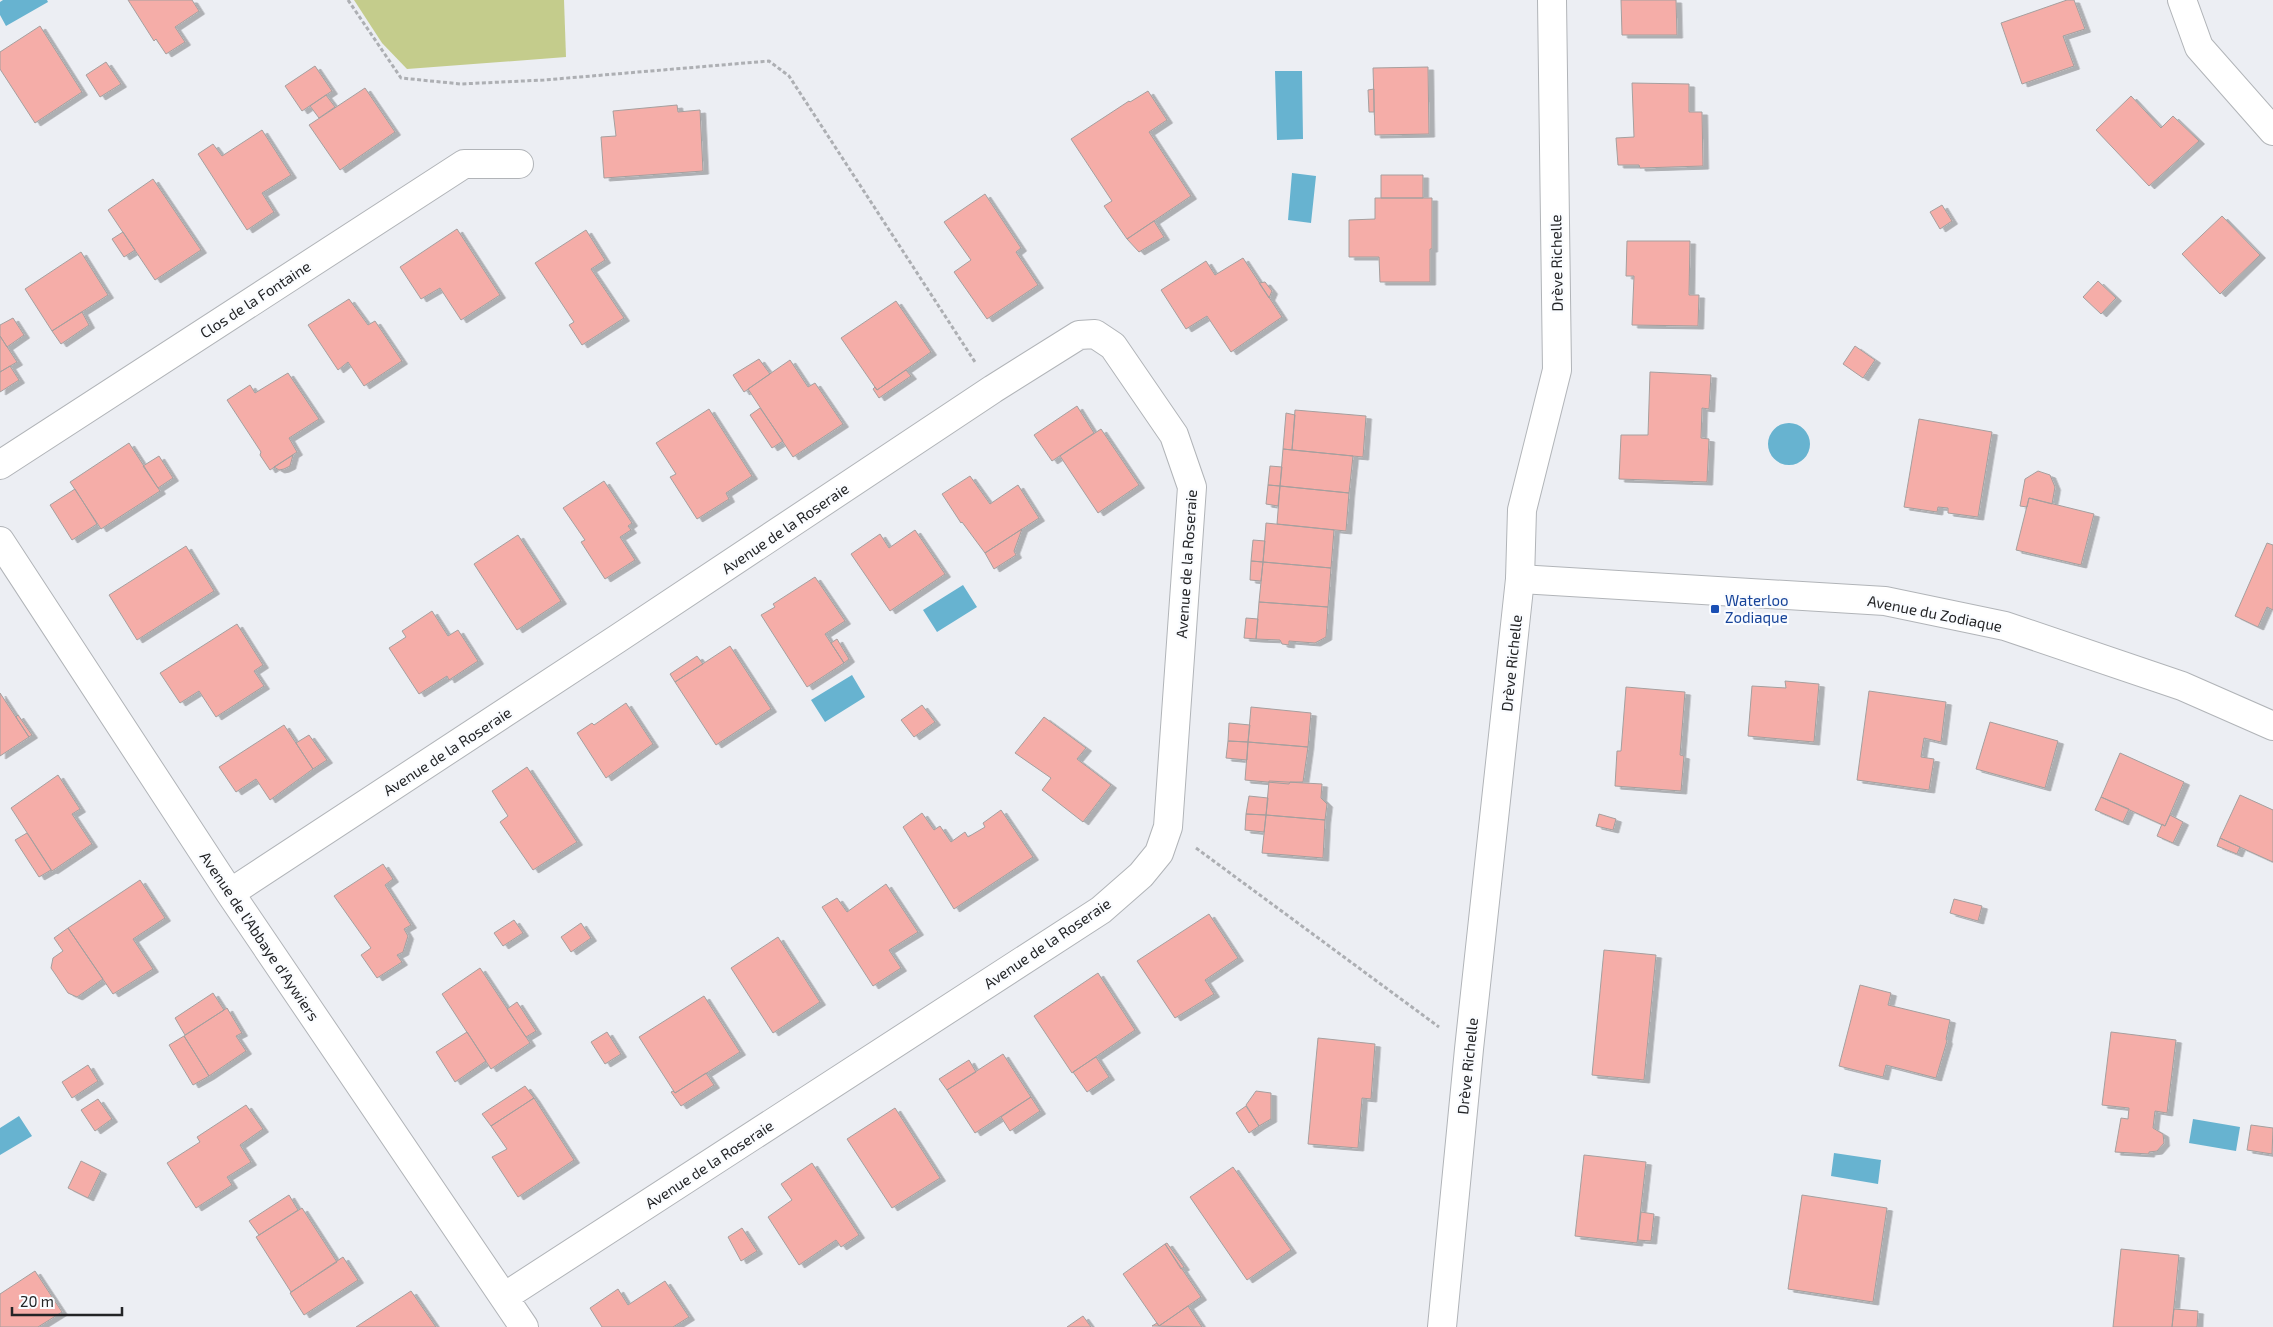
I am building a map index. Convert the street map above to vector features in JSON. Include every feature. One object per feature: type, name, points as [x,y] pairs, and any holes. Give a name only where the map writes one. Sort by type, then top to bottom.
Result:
[{"type":"street","name":"Drève Richelle","points":[[1442,1327],[1469,1049],[1520,579],[1522,510],[1557,370],[1552,0]]},
{"type":"street","points":[[2182,0],[2198,47],[2273,131]]},
{"type":"street","name":"Clos de la Fontaine","points":[[0,464],[464,164],[519,164]]},
{"type":"street","name":"Avenue de la Roseraie","points":[[230,893],[609,645],[992,389],[1079,335],[1095,334],[1113,346],[1174,435],[1192,487],[1168,826],[1159,853],[1141,875],[1100,910],[504,1297]]},
{"type":"street","name":"Avenue de l'Abbaye d'Aywiers","points":[[0,542],[230,893],[524,1327]]},
{"type":"street","name":"Avenue du Zodiaque","points":[[1520,579],[1885,601],[2005,626],[2182,686],[2273,726]]},
{"type":"path","points":[[348,0],[402,78],[461,84],[544,80],[769,61],[789,76],[992,389]]},
{"type":"path","points":[[1168,826],[1469,1049]]},
{"type":"green space","points":[[354,0],[564,0],[566,57],[407,69],[382,43]]},
{"type":"water","points":[[3,0],[47,0],[48,2],[6,26],[0,15],[0,2]]},
{"type":"water","points":[[1275,71],[1302,71],[1303,139],[1277,140]]},
{"type":"water","points":[[1292,173],[1316,176],[1311,223],[1288,220]]},
{"type":"water","points":[[1793,423],[1801,426],[1807,432],[1810,444],[1807,456],[1801,462],[1785,465],[1777,462],[1771,456],[1768,440],[1771,432],[1777,426]]},
{"type":"water","points":[[963,585],[977,607],[937,632],[923,610]]},
{"type":"water","points":[[852,675],[865,697],[825,722],[811,700]]},
{"type":"water","points":[[19,1116],[32,1136],[0,1155],[0,1128]]},
{"type":"water","points":[[2193,1119],[2240,1127],[2236,1151],[2189,1143]]},
{"type":"water","points":[[1834,1153],[1881,1160],[1878,1184],[1831,1176]]},
{"type":"building","points":[[128,0],[192,0],[199,11],[175,27],[185,42],[166,54],[156,39],[154,41]]},
{"type":"building","points":[[1621,0],[1676,0],[1677,35],[1622,35]]},
{"type":"building","points":[[2067,0],[2074,0],[2085,29],[2063,36],[2074,66],[2022,84],[2001,23]]},
{"type":"building","points":[[40,26],[82,92],[35,123],[0,69],[0,52]]},
{"type":"building","points":[[106,62],[121,84],[100,97],[86,75]]},
{"type":"building","points":[[315,66],[332,91],[302,111],[285,86]]},
{"type":"building","points":[[1428,67],[1429,134],[1375,135],[1373,68]]},
{"type":"building","points":[[1632,83],[1689,84],[1689,112],[1702,112],[1703,166],[1640,168],[1639,165],[1618,165],[1616,138],[1634,137]]},
{"type":"building","points":[[365,88],[395,132],[340,170],[309,125]]},
{"type":"building","points":[[1374,89],[1374,112],[1369,112],[1368,90]]},
{"type":"building","points":[[1148,91],[1167,120],[1149,132],[1191,196],[1127,239],[1104,206],[1112,201],[1071,139],[1129,101]]},
{"type":"building","points":[[326,95],[335,107],[319,118],[310,106]]},
{"type":"building","points":[[2131,96],[2161,128],[2173,116],[2199,141],[2149,186],[2096,130]]},
{"type":"building","points":[[677,105],[678,112],[700,110],[703,171],[604,178],[601,137],[616,136],[613,111]]},
{"type":"building","points":[[262,130],[291,175],[262,193],[274,212],[247,230],[198,154],[213,144],[222,156]]},
{"type":"building","points":[[1381,175],[1423,175],[1423,198],[1381,198]]},
{"type":"building","points":[[153,179],[201,250],[155,280],[108,210]]},
{"type":"building","points":[[985,194],[1021,248],[1016,252],[1038,285],[987,319],[954,272],[971,260],[944,222]]},
{"type":"building","points":[[1375,198],[1432,198],[1430,282],[1380,282],[1379,257],[1349,257],[1349,220],[1375,219]]},
{"type":"building","points":[[1942,205],[1952,221],[1940,229],[1930,212]]},
{"type":"building","points":[[2222,216],[2260,255],[2220,294],[2182,254]]},
{"type":"building","points":[[1154,221],[1164,237],[1139,252],[1127,239]]},
{"type":"building","points":[[457,229],[500,295],[461,320],[440,288],[421,299],[400,267]]},
{"type":"building","points":[[586,230],[605,260],[591,269],[624,318],[582,345],[569,325],[574,322],[535,263]]},
{"type":"building","points":[[123,232],[135,250],[124,257],[112,239]]},
{"type":"building","points":[[1627,241],[1690,241],[1689,295],[1699,295],[1698,326],[1632,325],[1634,276],[1626,276]]},
{"type":"building","points":[[81,252],[108,295],[52,331],[25,289]]},
{"type":"building","points":[[1243,258],[1282,317],[1231,352],[1207,316],[1186,329],[1161,290],[1206,261],[1215,275]]},
{"type":"building","points":[[2098,281],[2116,298],[2101,314],[2083,297]]},
{"type":"building","points":[[1265,282],[1272,291],[1269,298],[1259,283]]},
{"type":"building","points":[[349,299],[368,325],[375,321],[402,361],[364,386],[348,362],[338,370],[308,325]]},
{"type":"building","points":[[896,301],[931,352],[877,390],[841,338]]},
{"type":"building","points":[[82,312],[89,325],[61,344],[52,331]]},
{"type":"building","points":[[13,318],[24,335],[7,347],[0,336],[0,325]]},
{"type":"building","points":[[0,336],[17,362],[0,372]]},
{"type":"building","points":[[1855,346],[1875,360],[1863,378],[1843,364]]},
{"type":"building","points":[[759,359],[770,374],[744,392],[733,375]]},
{"type":"building","points":[[790,360],[808,387],[815,383],[843,424],[793,457],[748,389]]},
{"type":"building","points":[[10,366],[19,380],[0,392],[0,372]]},
{"type":"building","points":[[906,370],[911,376],[879,398],[873,389],[875,387],[877,390]]},
{"type":"building","points":[[1650,372],[1711,375],[1709,409],[1702,408],[1701,438],[1709,439],[1707,482],[1619,479],[1621,435],[1648,435]]},
{"type":"building","points":[[288,373],[319,419],[289,438],[297,452],[270,470],[260,455],[261,452],[227,400],[250,385],[255,393]]},
{"type":"building","points":[[1077,406],[1094,433],[1052,461],[1034,435]]},
{"type":"building","points":[[760,408],[783,441],[772,448],[750,415]]},
{"type":"building","points":[[709,409],[752,476],[726,493],[729,499],[697,519],[670,477],[676,474],[656,443]]},
{"type":"building","points":[[1295,410],[1366,416],[1363,457],[1292,450]]},
{"type":"building","points":[[1286,413],[1295,415],[1292,450],[1283,449]]},
{"type":"building","points":[[1919,419],[1992,432],[1978,517],[1948,513],[1948,508],[1938,507],[1937,512],[1904,507]]},
{"type":"building","points":[[1101,429],[1139,485],[1098,513],[1060,456]]},
{"type":"building","points":[[129,443],[160,491],[101,529],[70,482]]},
{"type":"building","points":[[1283,449],[1353,456],[1349,493],[1280,486]]},
{"type":"building","points":[[293,455],[290,466],[279,470],[274,467]]},
{"type":"building","points":[[159,456],[173,478],[158,488],[143,466]]},
{"type":"building","points":[[1270,466],[1282,467],[1280,486],[1268,485]]},
{"type":"building","points":[[2038,471],[2050,475],[2055,487],[2052,504],[2029,498],[2027,507],[2020,506],[2025,479]]},
{"type":"building","points":[[970,476],[990,504],[1018,485],[1039,518],[985,553],[961,523],[942,494]]},
{"type":"building","points":[[604,481],[632,523],[628,526],[631,530],[620,537],[635,560],[605,579],[581,542],[585,540],[563,508]]},
{"type":"building","points":[[1268,485],[1280,486],[1278,506],[1266,504]]},
{"type":"building","points":[[1280,486],[1349,493],[1346,531],[1277,524]]},
{"type":"building","points":[[75,489],[97,524],[72,540],[50,505]]},
{"type":"building","points":[[2029,498],[2094,514],[2081,565],[2016,550]]},
{"type":"building","points":[[1266,523],[1334,530],[1331,568],[1263,562]]},
{"type":"building","points":[[1022,529],[1014,551],[1016,555],[994,569],[985,553]]},
{"type":"building","points":[[915,530],[945,574],[890,611],[851,554],[880,534],[889,548]]},
{"type":"building","points":[[518,535],[561,601],[517,630],[474,564]]},
{"type":"building","points":[[1253,540],[1265,541],[1263,562],[1251,561]]},
{"type":"building","points":[[2267,543],[2273,545],[2273,610],[2267,607],[2258,627],[2235,616]]},
{"type":"building","points":[[186,546],[214,591],[137,640],[109,595]]},
{"type":"building","points":[[1251,561],[1263,562],[1261,581],[1250,580]]},
{"type":"building","points":[[1263,562],[1331,568],[1328,607],[1259,602]]},
{"type":"building","points":[[815,577],[845,621],[825,634],[844,663],[807,687],[761,615],[775,607],[773,604]]},
{"type":"building","points":[[1259,602],[1328,607],[1326,637],[1315,643],[1289,641],[1289,645],[1282,644],[1280,640],[1256,639]]},
{"type":"building","points":[[432,611],[448,636],[458,630],[478,661],[449,680],[447,676],[419,694],[389,648],[406,637],[402,631]]},
{"type":"building","points":[[1246,618],[1258,619],[1256,639],[1244,638]]},
{"type":"building","points":[[237,624],[263,665],[254,671],[264,686],[216,717],[199,691],[180,703],[160,673]]},
{"type":"building","points":[[837,639],[849,659],[844,663],[831,643]]},
{"type":"building","points":[[730,646],[771,709],[716,745],[675,682]]},
{"type":"building","points":[[697,656],[703,664],[675,682],[670,674]]},
{"type":"building","points":[[1785,681],[1819,684],[1814,742],[1748,736],[1752,686],[1786,688]]},
{"type":"building","points":[[1626,687],[1685,692],[1680,755],[1684,756],[1681,791],[1615,786],[1617,751],[1621,751]]},
{"type":"building","points":[[1869,691],[1946,702],[1941,742],[1924,738],[1921,757],[1934,759],[1929,790],[1857,780]]},
{"type":"building","points":[[0,693],[29,737],[0,756]]},
{"type":"building","points":[[626,703],[653,744],[606,778],[577,733],[592,723],[594,725]]},
{"type":"building","points":[[922,705],[935,722],[914,737],[901,720]]},
{"type":"building","points":[[1251,707],[1311,713],[1308,747],[1248,742]]},
{"type":"building","points":[[18,715],[32,735],[29,737],[16,717]]},
{"type":"building","points":[[1044,717],[1086,748],[1077,759],[1111,785],[1083,822],[1042,790],[1051,778],[1015,753]]},
{"type":"building","points":[[1990,722],[2058,741],[2045,788],[1976,769]]},
{"type":"building","points":[[1229,723],[1250,725],[1248,742],[1228,741]]},
{"type":"building","points":[[284,725],[313,769],[270,800],[256,779],[236,792],[219,767]]},
{"type":"building","points":[[309,735],[327,760],[313,769],[296,743]]},
{"type":"building","points":[[1228,741],[1248,742],[1247,760],[1226,758]]},
{"type":"building","points":[[1248,742],[1308,747],[1303,782],[1290,782],[1289,784],[1245,780]]},
{"type":"building","points":[[2120,753],[2184,782],[2165,826],[2101,797]]},
{"type":"building","points":[[527,767],[577,842],[533,870],[500,822],[508,816],[492,791]]},
{"type":"building","points":[[58,775],[80,809],[72,814],[92,844],[52,871],[11,808]]},
{"type":"building","points":[[1269,781],[1322,784],[1321,798],[1327,804],[1325,820],[1266,815]]},
{"type":"building","points":[[2240,795],[2273,810],[2273,862],[2220,838]]},
{"type":"building","points":[[1249,796],[1268,798],[1266,815],[1246,814]]},
{"type":"building","points":[[2101,797],[2129,809],[2123,822],[2095,810]]},
{"type":"building","points":[[1001,810],[1033,857],[954,909],[903,827],[922,813],[934,830],[940,826],[951,842],[965,832],[968,837],[985,827],[983,823]]},
{"type":"building","points":[[1246,814],[1266,815],[1264,832],[1245,830]]},
{"type":"building","points":[[1599,814],[1616,819],[1613,830],[1596,826]]},
{"type":"building","points":[[1266,815],[1325,820],[1323,858],[1262,853]]},
{"type":"building","points":[[2170,815],[2183,822],[2173,843],[2157,836],[2162,824],[2165,826]]},
{"type":"building","points":[[27,833],[51,870],[39,877],[15,840]]},
{"type":"building","points":[[2220,838],[2240,847],[2237,854],[2217,846]]},
{"type":"building","points":[[383,864],[393,879],[385,885],[411,925],[404,929],[408,936],[403,952],[397,955],[402,962],[377,978],[361,955],[371,948],[334,896]]},
{"type":"building","points":[[140,880],[165,918],[133,939],[153,969],[113,994],[68,928]]},
{"type":"building","points":[[886,884],[918,932],[889,950],[901,968],[873,986],[822,907],[837,898],[847,912]]},
{"type":"building","points":[[1954,899],[1982,906],[1978,921],[1950,913]]},
{"type":"building","points":[[1209,914],[1238,958],[1205,980],[1214,994],[1175,1018],[1137,961]]},
{"type":"building","points":[[514,920],[523,933],[503,946],[494,933]]},
{"type":"building","points":[[581,923],[591,938],[571,952],[561,937]]},
{"type":"building","points":[[68,928],[103,979],[77,997],[68,993],[51,968],[53,958],[63,951],[54,938]]},
{"type":"building","points":[[778,937],[820,1002],[773,1033],[731,968]]},
{"type":"building","points":[[1604,950],[1656,955],[1644,1080],[1592,1075]]},
{"type":"building","points":[[480,968],[530,1043],[491,1069],[442,994]]},
{"type":"building","points":[[1098,973],[1135,1030],[1072,1073],[1034,1016]]},
{"type":"building","points":[[1860,985],[1891,993],[1888,1005],[1950,1020],[1947,1041],[1936,1078],[1886,1065],[1883,1077],[1839,1066]]},
{"type":"building","points":[[213,993],[224,1010],[185,1035],[175,1018]]},
{"type":"building","points":[[704,996],[740,1052],[675,1093],[639,1037]]},
{"type":"building","points":[[517,1002],[536,1031],[526,1037],[507,1009]]},
{"type":"building","points":[[227,1008],[242,1033],[236,1036],[246,1051],[209,1076],[184,1036]]},
{"type":"building","points":[[467,1032],[486,1061],[455,1082],[436,1052]]},
{"type":"building","points":[[607,1032],[621,1054],[605,1064],[591,1042]]},
{"type":"building","points":[[2111,1032],[2176,1040],[2167,1113],[2155,1111],[2153,1128],[2163,1134],[2164,1143],[2157,1151],[2149,1152],[2149,1154],[2115,1152],[2121,1118],[2128,1119],[2129,1108],[2102,1105]]},
{"type":"building","points":[[184,1036],[209,1076],[193,1085],[169,1045]]},
{"type":"building","points":[[1318,1038],[1375,1044],[1371,1099],[1362,1098],[1358,1148],[1308,1144]]},
{"type":"building","points":[[1003,1054],[1031,1097],[975,1133],[947,1090]]},
{"type":"building","points":[[1096,1057],[1109,1077],[1087,1092],[1073,1072]]},
{"type":"building","points":[[969,1060],[976,1072],[947,1090],[939,1079]]},
{"type":"building","points":[[88,1065],[98,1081],[72,1098],[62,1082]]},
{"type":"building","points":[[706,1073],[714,1085],[681,1106],[671,1092],[675,1093]]},
{"type":"building","points":[[525,1086],[534,1098],[491,1126],[482,1114]]},
{"type":"building","points":[[1256,1091],[1271,1093],[1271,1119],[1259,1126],[1246,1105]]},
{"type":"building","points":[[1031,1097],[1040,1111],[1010,1131],[1001,1117]]},
{"type":"building","points":[[534,1098],[574,1160],[518,1197],[492,1157],[507,1149],[491,1126]]},
{"type":"building","points":[[98,1099],[112,1119],[95,1131],[81,1110]]},
{"type":"building","points":[[246,1105],[263,1129],[240,1145],[251,1162],[227,1177],[232,1185],[196,1208],[167,1163],[200,1142],[197,1137]]},
{"type":"building","points":[[1246,1106],[1259,1126],[1249,1133],[1236,1113]]},
{"type":"building","points":[[895,1108],[940,1178],[892,1208],[847,1139]]},
{"type":"building","points":[[2251,1125],[2273,1128],[2272,1154],[2247,1150]]},
{"type":"building","points":[[1584,1155],[1646,1162],[1637,1243],[1575,1236]]},
{"type":"building","points":[[81,1161],[101,1171],[88,1198],[68,1188]]},
{"type":"building","points":[[812,1163],[859,1235],[841,1247],[836,1240],[799,1265],[768,1217],[792,1200],[781,1184]]},
{"type":"building","points":[[1233,1167],[1291,1250],[1247,1280],[1190,1197]]},
{"type":"building","points":[[289,1195],[298,1210],[259,1235],[249,1221]]},
{"type":"building","points":[[1802,1195],[1887,1208],[1873,1302],[1788,1289]]},
{"type":"building","points":[[302,1208],[337,1262],[291,1292],[256,1237]]},
{"type":"building","points":[[1641,1212],[1654,1214],[1651,1241],[1638,1240]]},
{"type":"building","points":[[742,1228],[757,1251],[741,1261],[728,1237]]},
{"type":"building","points":[[1167,1243],[1184,1267],[1181,1269],[1165,1244]]},
{"type":"building","points":[[1165,1244],[1201,1297],[1159,1326],[1123,1274]]},
{"type":"building","points":[[2121,1249],[2179,1255],[2172,1327],[2113,1327]]},
{"type":"building","points":[[343,1257],[358,1280],[304,1315],[290,1293]]},
{"type":"building","points":[[35,1271],[62,1312],[38,1327],[0,1327],[0,1294]]},
{"type":"building","points":[[665,1281],[689,1317],[673,1327],[602,1327],[590,1308],[618,1289],[628,1305]]},
{"type":"building","points":[[411,1291],[436,1327],[356,1327]]},
{"type":"building","points":[[1188,1306],[1202,1327],[1152,1326],[1157,1323],[1159,1326]]},
{"type":"building","points":[[2174,1309],[2198,1311],[2197,1327],[2172,1327]]},
{"type":"building","points":[[1083,1316],[1091,1327],[1067,1327]]},
{"type":"place","name":"Waterloo Zodiaque","points":[[1715,609]]}]
